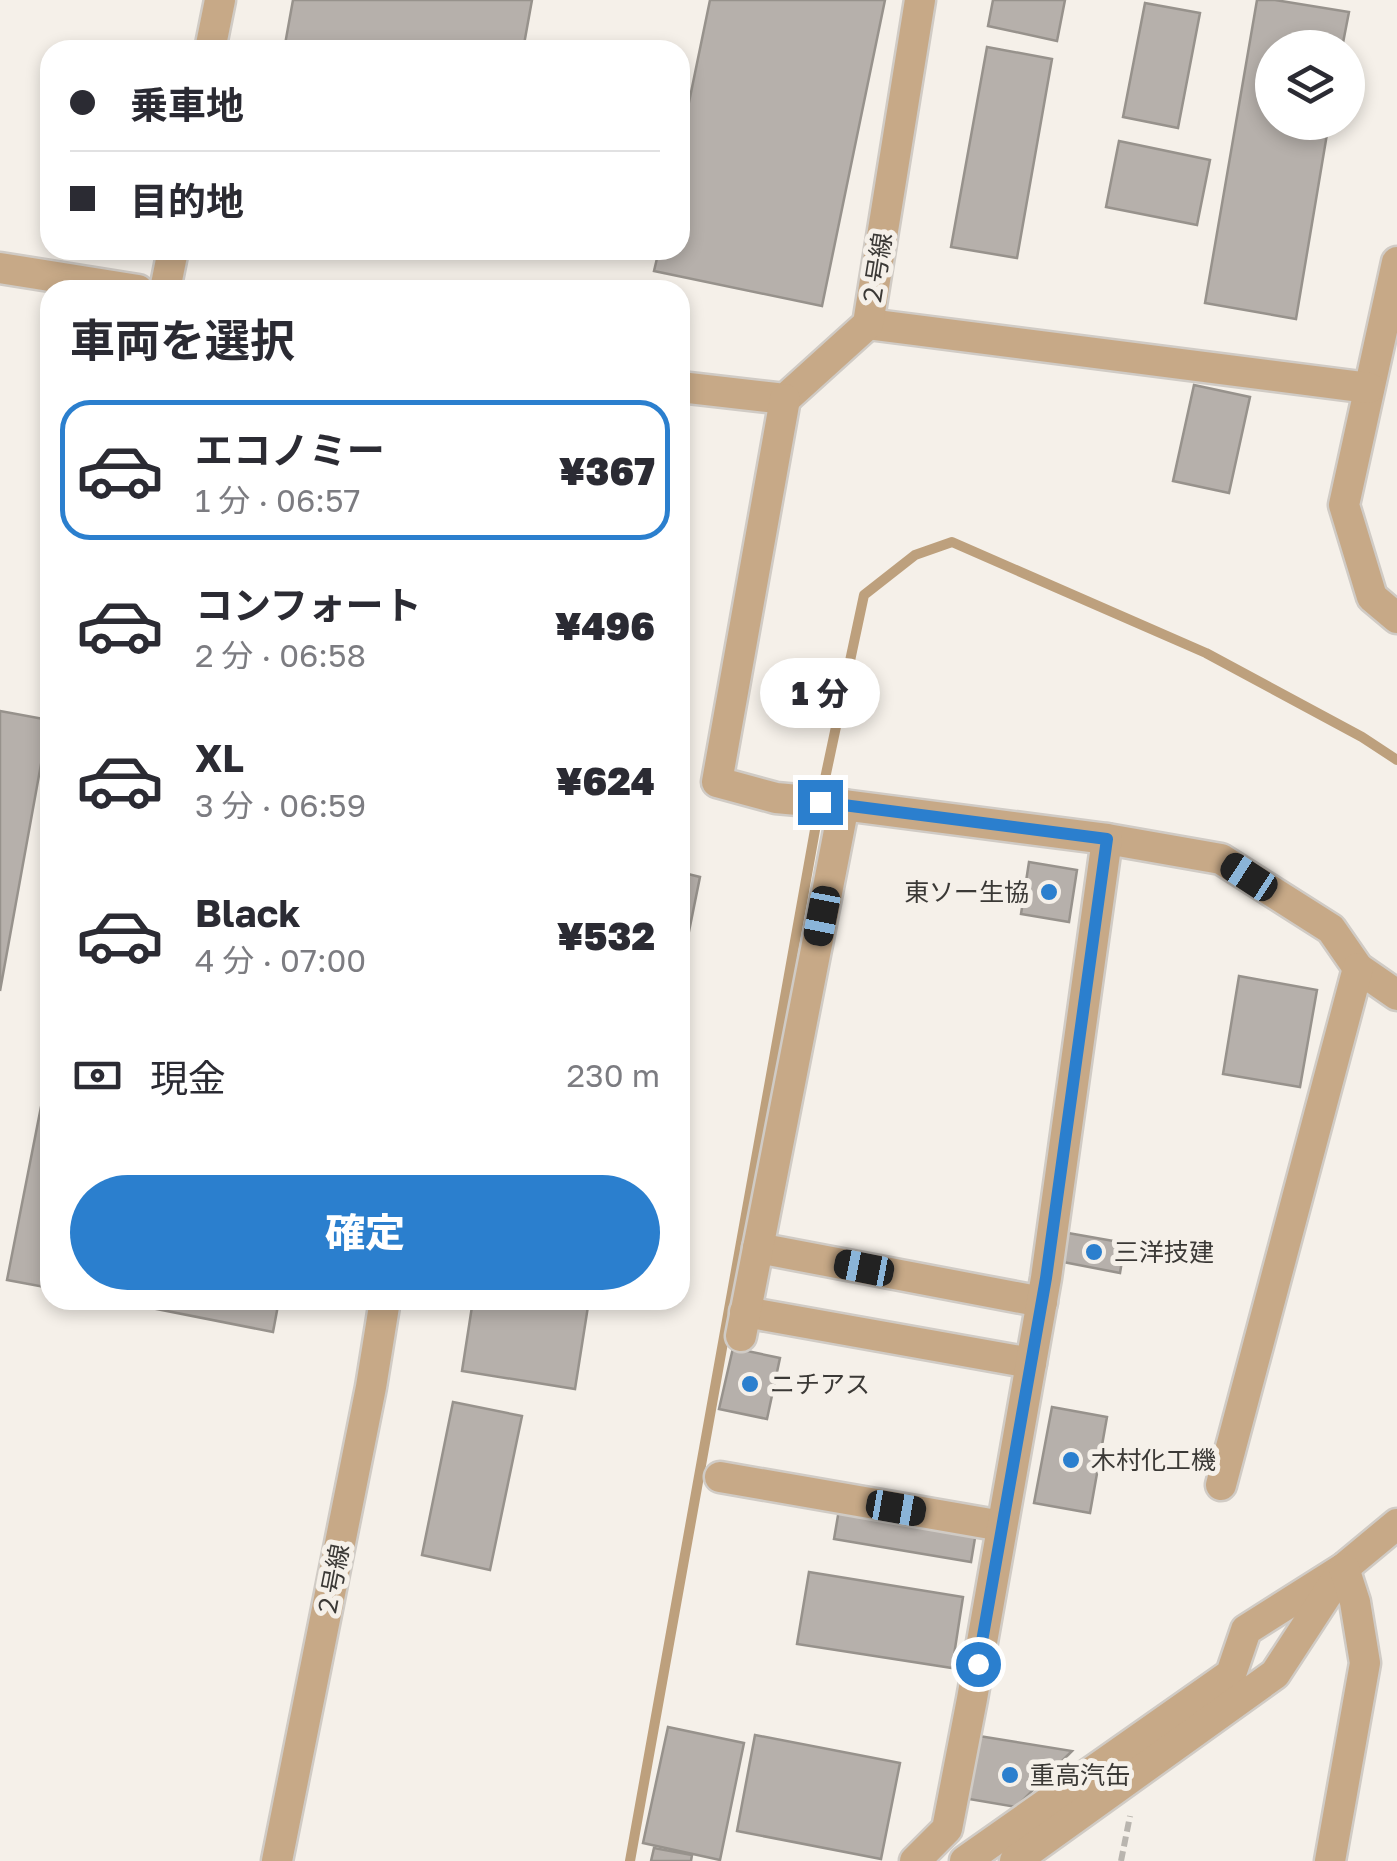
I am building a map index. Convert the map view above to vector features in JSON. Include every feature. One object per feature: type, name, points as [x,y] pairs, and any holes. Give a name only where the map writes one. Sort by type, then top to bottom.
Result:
[{"type":"street","points":[[212,40],[220,0]]},
{"type":"street","name":"２号線","points":[[786,400],[868,324],[920,0]]},
{"type":"street","points":[[1397,262],[1344,505],[1372,597],[1397,618]]},
{"type":"street","points":[[0,268],[75,280]]},
{"type":"street","points":[[868,324],[1370,388]]},
{"type":"street","points":[[690,388],[786,400],[717,782],[776,798],[1107,839],[1222,859],[1331,929],[1358,968],[1397,996]]},
{"type":"street","points":[[844,805],[743,1324],[1031,1363]]},
{"type":"street","points":[[915,1861],[947,1829],[1042,1302],[1107,839]]},
{"type":"street","points":[[1221,1485],[1358,968]]},
{"type":"street","points":[[758,1248],[1042,1302]]},
{"type":"street","name":"２号線","points":[[277,1861],[383,1310]]},
{"type":"street","points":[[720,1477],[1002,1526]]},
{"type":"street","points":[[965,1861],[1231,1674],[1246,1630],[1344,1568],[1397,1524]]},
{"type":"street","points":[[1014,1861],[1275,1674],[1344,1568]]},
{"type":"street","points":[[1330,1861],[1365,1663],[1355,1602],[1344,1568]]},
{"type":"building","points":[[293,0],[532,0],[525,40],[286,40]]},
{"type":"building","points":[[710,0],[885,0],[822,306],[654,271],[657,260],[690,260],[690,97]]},
{"type":"building","points":[[993,0],[1065,0],[1057,41],[988,26]]},
{"type":"building","points":[[1257,0],[1349,12],[1346,30],[1255,30],[1255,140],[1326,140],[1296,319],[1205,303]]},
{"type":"building","points":[[1145,3],[1200,13],[1178,128],[1123,117]]},
{"type":"building","points":[[987,47],[1052,59],[1017,258],[951,247]]},
{"type":"building","points":[[1119,141],[1210,160],[1197,225],[1106,207]]},
{"type":"building","points":[[1194,385],[1250,397],[1229,493],[1173,481]]},
{"type":"building","points":[[0,711],[40,718],[40,770],[0,991]]},
{"type":"building","name":"東ソー生協","points":[[1029,862],[1077,870],[1069,922],[1021,914]]},
{"type":"building","points":[[690,874],[700,877],[690,926]]},
{"type":"building","points":[[1239,976],[1317,990],[1300,1087],[1223,1074]]},
{"type":"building","points":[[40,1112],[40,1286],[7,1280]]},
{"type":"building","name":"三洋技建","points":[[1068,1233],[1125,1243],[1120,1273],[1063,1262]]},
{"type":"building","points":[[162,1310],[277,1310],[273,1332]]},
{"type":"building","points":[[471,1310],[587,1310],[575,1389],[462,1371]]},
{"type":"building","name":"ニチアス","points":[[733,1348],[780,1358],[767,1419],[719,1409]]},
{"type":"building","points":[[453,1402],[522,1416],[490,1570],[422,1555]]},
{"type":"building","name":"木村化工機","points":[[1052,1407],[1107,1417],[1090,1513],[1034,1503]]},
{"type":"building","points":[[842,1492],[979,1514],[971,1562],[834,1539]]},
{"type":"building","points":[[809,1572],[963,1597],[952,1668],[797,1644]]},
{"type":"building","points":[[668,1727],[744,1743],[720,1860],[643,1843]]},
{"type":"building","points":[[755,1735],[900,1763],[881,1859],[737,1831]]},
{"type":"building","name":"重高汽缶","points":[[979,1736],[1072,1751],[1016,1807],[969,1799]]},
{"type":"building","points":[[654,1848],[692,1855],[691,1861],[651,1861]]},
{"type":"waterway","points":[[630,1861],[820,802],[864,595],[915,555],[952,542],[1206,653],[1397,760]]},
{"type":"place","name":"東ソー生協","points":[[1049,892]]},
{"type":"place","name":"三洋技建","points":[[1094,1252]]},
{"type":"place","name":"ニチアス","points":[[750,1384]]},
{"type":"place","name":"木村化工機","points":[[1071,1460]]},
{"type":"place","name":"重高汽缶","points":[[1010,1775]]},
{"type":"route","points":[[820,802],[1107,839],[1046,1278],[978,1664]]}]
